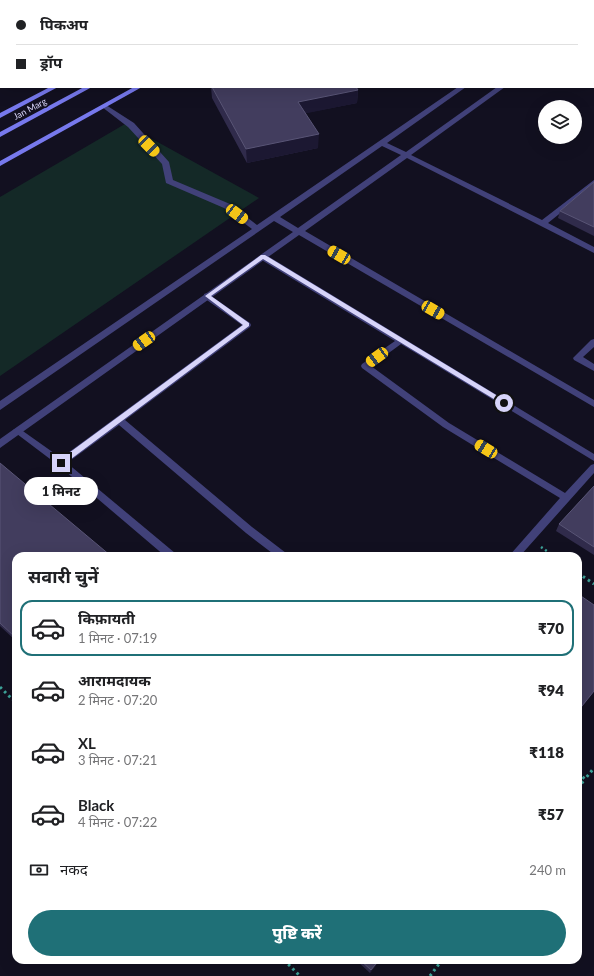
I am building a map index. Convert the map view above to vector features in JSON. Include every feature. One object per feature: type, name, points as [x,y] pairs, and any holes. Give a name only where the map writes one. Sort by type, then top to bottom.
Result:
[{"type":"main road","name":"Jan Marg","points":[[0,116],[53,88]]},
{"type":"main road","name":"Jan Marg","points":[[0,135],[87,88]]},
{"type":"main road","points":[[0,164],[137,88]]},
{"type":"street","points":[[0,406],[462,88]]},
{"type":"street","points":[[0,444],[501,88]]},
{"type":"street","points":[[104,106],[131,125],[166,164],[169,181],[227,206],[257,229]]},
{"type":"street","points":[[382,143],[594,250]]},
{"type":"street","points":[[542,224],[594,182]]},
{"type":"street","points":[[274,217],[594,404]]},
{"type":"street","points":[[594,342],[577,358],[594,368]]},
{"type":"lane","points":[[263,257],[594,458]]},
{"type":"lane","points":[[61,463],[247,325],[207,296]]},
{"type":"lane","points":[[401,340],[365,366],[446,425],[567,498]]},
{"type":"lane","points":[[120,420],[249,530],[278,552]]},
{"type":"lane","points":[[17,431],[61,463],[167,552]]},
{"type":"lane","points":[[518,552],[594,467]]},
{"type":"path","points":[[582,575],[594,584]]},
{"type":"path","points":[[0,687],[12,699]]},
{"type":"path","points":[[582,783],[594,768]]},
{"type":"path","points":[[288,964],[300,976]]},
{"type":"path","points":[[430,976],[439,964]]},
{"type":"green space","points":[[125,124],[259,198],[0,376],[0,197]]},
{"type":"building","points":[[213,88],[357,88],[358,90],[298,102],[319,134],[246,149]]},
{"type":"building","points":[[594,182],[594,227],[560,211]]},
{"type":"building","points":[[0,463],[106,552],[12,552],[12,634],[0,623]]},
{"type":"building","points":[[594,486],[594,547],[559,524]]},
{"type":"building","points":[[582,597],[594,605],[594,691],[582,706]]},
{"type":"building","points":[[364,964],[376,964],[371,970]]},
{"type":"route","points":[[61,463],[247,325],[207,296],[263,257],[504,403]]}]
